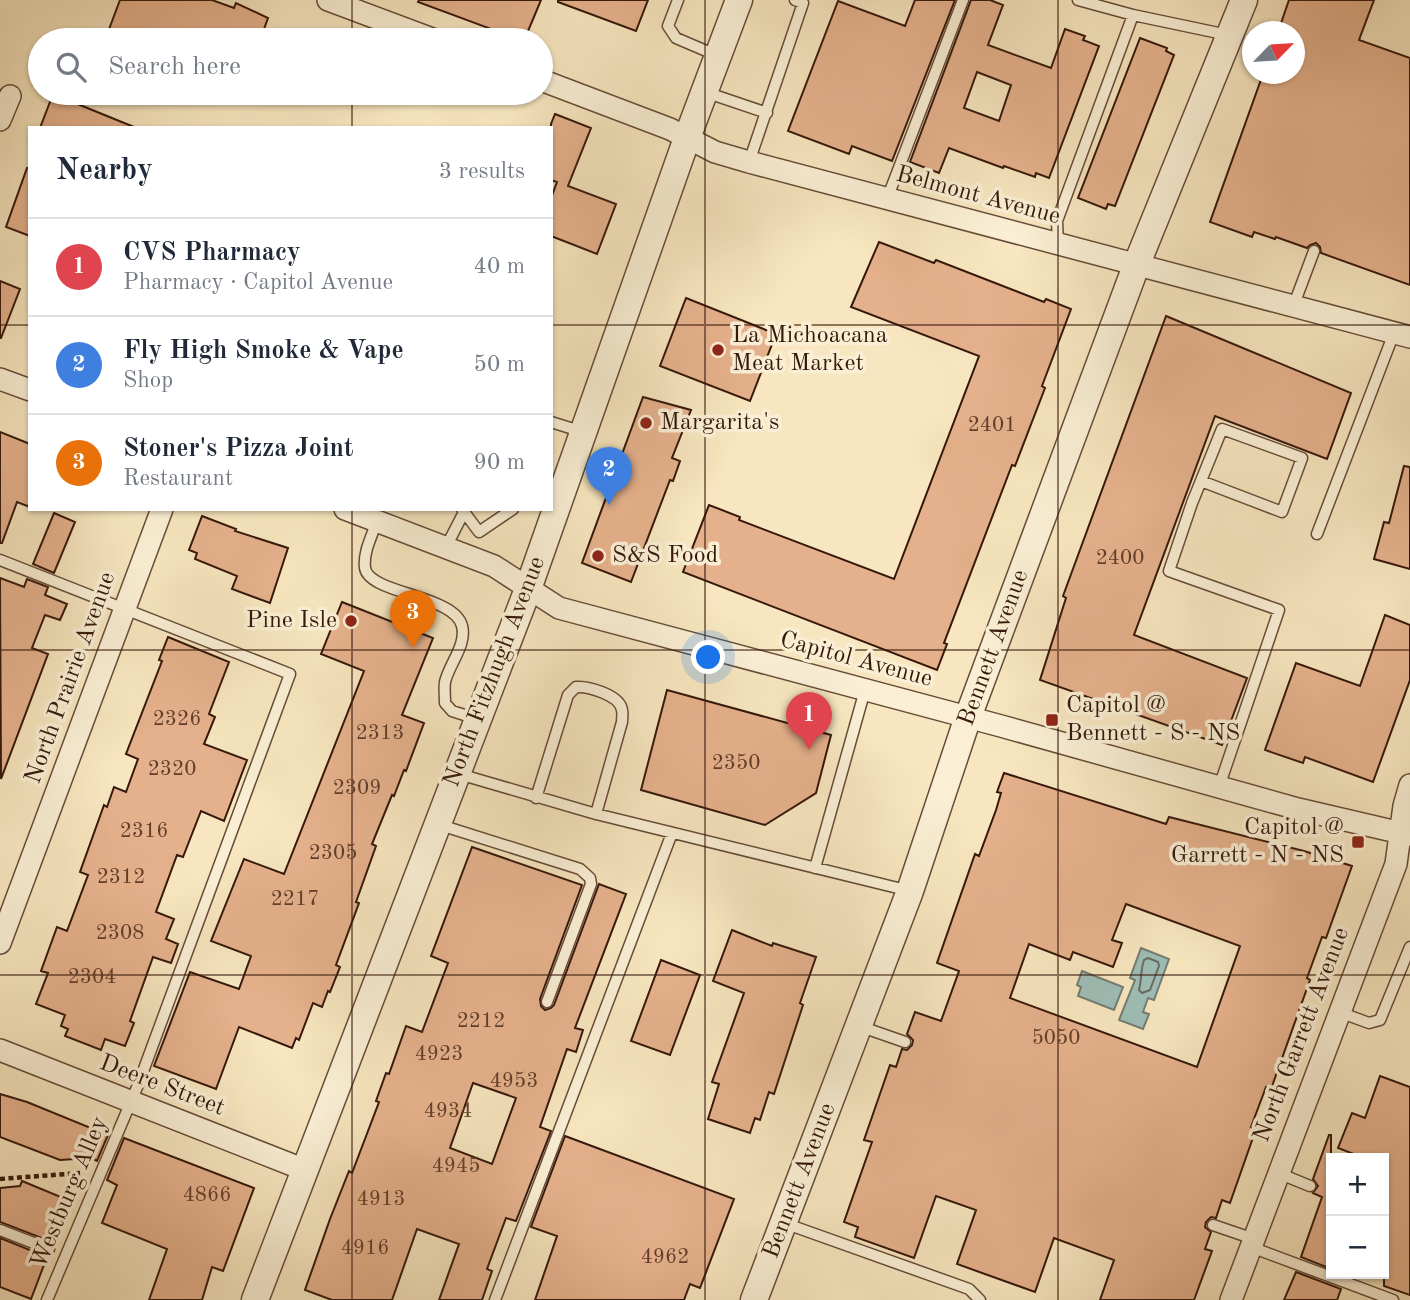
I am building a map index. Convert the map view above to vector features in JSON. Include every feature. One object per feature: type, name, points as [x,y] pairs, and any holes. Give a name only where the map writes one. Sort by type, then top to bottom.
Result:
[{"type":"street","points":[[328,0],[403,28]]},
{"type":"street","name":"North Fitzhugh Avenue","points":[[553,510],[739,0]]},
{"type":"street","name":"Bennett Avenue","points":[[754,1300],[910,891],[968,717],[1136,266],[1244,0]]},
{"type":"street","name":"Belmont Avenue","points":[[553,85],[670,129],[715,152],[1402,335]]},
{"type":"street","points":[[0,120],[10,96]]},
{"type":"street","points":[[0,379],[28,389]]},
{"type":"street","name":"North Prairie Avenue","points":[[0,943],[161,511]]},
{"type":"street","name":"Capitol Avenue","points":[[350,511],[494,565],[559,608],[1219,787],[1405,834]]},
{"type":"street","name":"North Fitzhugh Avenue","points":[[255,1300],[528,589],[553,511]]},
{"type":"street","name":"North Garrett Avenue","points":[[1231,1300],[1396,864],[1405,834],[1406,795],[1410,785]]},
{"type":"street","name":"Deere Street","points":[[0,1050],[305,1170]]},
{"type":"lane","points":[[678,0],[668,26],[676,38],[718,56]]},
{"type":"lane","points":[[749,162],[803,4],[794,0]]},
{"type":"lane","points":[[887,199],[962,0]]},
{"type":"lane","points":[[1078,0],[1231,36]]},
{"type":"lane","points":[[1058,245],[1057,221],[1133,15]]},
{"type":"lane","points":[[705,92],[767,113]]},
{"type":"lane","points":[[1293,307],[1314,251]]},
{"type":"lane","points":[[1317,534],[1402,335]]},
{"type":"lane","points":[[553,423],[583,432]]},
{"type":"lane","points":[[1201,481],[1282,512],[1302,458],[1222,429],[1201,481],[1169,570],[1279,610],[1219,787]]},
{"type":"lane","points":[[446,547],[463,511],[479,532],[510,511]]},
{"type":"lane","points":[[377,521],[366,553],[365,570],[380,583],[441,606],[459,618],[463,636],[445,682],[445,703],[452,711],[477,719]]},
{"type":"lane","points":[[0,560],[126,608]]},
{"type":"lane","name":"Westburg Alley","points":[[47,1300],[131,1102],[290,674],[126,608]]},
{"type":"lane","points":[[536,798],[568,695],[576,687],[583,686],[617,700],[622,709],[622,722],[596,814]]},
{"type":"lane","points":[[814,868],[865,690]]},
{"type":"lane","points":[[457,773],[596,814],[910,891]]},
{"type":"lane","points":[[437,824],[580,869],[590,878],[591,884],[547,1002]]},
{"type":"lane","points":[[495,1300],[671,833]]},
{"type":"lane","points":[[1339,1012],[1369,1023],[1380,1020],[1410,947]]},
{"type":"lane","points":[[859,1026],[905,1042]]},
{"type":"lane","points":[[1278,1173],[1310,1186]]},
{"type":"lane","points":[[784,1223],[969,1289],[980,1300]]},
{"type":"lane","points":[[1213,1226],[1393,1300]]},
{"type":"lane","points":[[0,1230],[49,1249]]},
{"type":"path","points":[[0,1179],[80,1173]]},
{"type":"water","points":[[1141,948],[1169,959],[1154,1000],[1148,998],[1143,1012],[1149,1014],[1143,1029],[1119,1020],[1135,980],[1130,978]]},
{"type":"water","points":[[1082,971],[1123,987],[1114,1010],[1078,996],[1081,987],[1077,985]]},
{"type":"building","points":[[120,0],[212,0],[234,8],[236,3],[268,18],[264,28],[110,28]]},
{"type":"building","points":[[541,0],[529,28],[488,28],[418,2]]},
{"type":"building","points":[[558,0],[648,0],[636,31]]},
{"type":"building","points":[[915,0],[955,0],[892,161],[852,146],[849,154],[788,131],[838,1],[905,26]]},
{"type":"building","points":[[971,0],[990,0],[1003,5],[988,45],[1051,68],[1065,29],[1085,36],[1083,40],[1099,46],[1049,178],[1036,173],[1035,177],[1004,166],[1003,168],[949,148],[939,173],[910,162]],"holes":[[[977,72],[1011,85],[999,121],[964,108]]]},
{"type":"building","points":[[1289,0],[1374,0],[1359,40],[1410,58],[1410,285],[1321,253],[1316,243],[1307,248],[1254,232],[1252,237],[1210,222],[1259,84],[1305,84],[1305,21],[1282,21]]},
{"type":"building","points":[[1140,38],[1167,48],[1166,51],[1174,55],[1115,206],[1108,204],[1106,209],[1078,198]]},
{"type":"building","points":[[49,105],[80,105],[132,126],[41,126]]},
{"type":"building","points":[[555,114],[591,128],[568,186],[616,204],[597,254],[553,237],[553,193],[557,182],[553,181],[551,124]]},
{"type":"building","points":[[27,168],[28,168],[28,235],[6,227]]},
{"type":"building","points":[[879,242],[934,263],[936,260],[1044,302],[1046,299],[1071,309],[1042,386],[1045,388],[1015,466],[1012,465],[944,643],[947,644],[937,670],[683,572],[709,505],[740,517],[739,520],[894,579],[979,356],[851,307]]},
{"type":"building","points":[[0,281],[20,289],[1,338],[0,338]]},
{"type":"building","name":"La Michoacana Meat Market","points":[[686,298],[776,334],[750,401],[660,366]]},
{"type":"building","points":[[1166,316],[1351,393],[1327,459],[1215,416],[1134,635],[1247,678],[1222,745],[1040,680],[1066,598],[1063,596]]},
{"type":"building","points":[[643,397],[691,410],[672,458],[680,461],[673,481],[670,480],[631,582],[582,563]]},
{"type":"building","points":[[0,432],[28,443],[28,506],[17,502],[0,543]]},
{"type":"building","points":[[1404,466],[1410,467],[1410,569],[1374,559],[1384,522],[1389,523]]},
{"type":"building","points":[[54,513],[75,522],[54,573],[33,564]]},
{"type":"building","points":[[202,516],[236,529],[235,531],[288,548],[270,603],[232,589],[237,576],[195,559],[197,553],[189,550]]},
{"type":"building","points":[[0,578],[24,587],[27,579],[48,587],[45,595],[67,604],[60,620],[45,615],[32,648],[48,654],[1,779]]},
{"type":"building","points":[[342,602],[433,638],[402,715],[424,723],[406,771],[404,770],[394,796],[392,795],[372,844],[376,846],[336,965],[340,967],[322,1007],[313,1003],[299,1040],[296,1038],[292,1048],[239,1027],[216,1089],[154,1066],[190,972],[239,989],[251,956],[211,941],[244,859],[284,874],[364,671],[321,654]]},
{"type":"building","points":[[1385,615],[1410,625],[1410,680],[1373,782],[1305,757],[1303,763],[1265,750],[1296,663],[1360,686]]},
{"type":"building","points":[[168,637],[229,662],[209,714],[215,717],[204,744],[247,760],[224,821],[201,811],[183,857],[177,855],[156,912],[174,919],[166,939],[178,944],[171,963],[153,957],[130,1021],[134,1023],[125,1046],[105,1039],[101,1050],[65,1036],[68,1029],[61,1026],[65,1015],[36,1004],[48,973],[41,971],[57,927],[67,931],[88,875],[80,872],[104,805],[107,807],[114,787],[126,792],[138,759],[126,754],[162,661],[159,660]]},
{"type":"building","points":[[667,690],[831,735],[816,793],[765,825],[641,790]]},
{"type":"building","points":[[1004,773],[1166,824],[1169,817],[1352,866],[1326,938],[1322,937],[1307,978],[1310,980],[1271,1089],[1266,1087],[1251,1127],[1256,1129],[1230,1203],[1222,1200],[1216,1218],[1211,1217],[1206,1222],[1205,1227],[1211,1232],[1205,1249],[1212,1251],[1194,1300],[1100,1300],[1114,1260],[1054,1238],[1035,1292],[957,1264],[976,1210],[936,1196],[914,1258],[855,1237],[858,1227],[844,1222],[872,1142],[864,1140],[890,1065],[896,1067],[902,1049],[907,1050],[912,1045],[913,1040],[907,1034],[915,1012],[941,1021],[959,971],[937,963],[975,854],[979,856],[996,810],[1001,793],[997,792]],"holes":[[[1126,904],[1240,946],[1197,1067],[1010,998],[1029,944],[1070,960],[1073,952],[1113,967],[1122,943],[1112,940]]]},
{"type":"building","points":[[472,847],[582,885],[540,999],[545,1010],[554,1005],[599,884],[626,894],[575,1028],[583,1030],[576,1052],[567,1049],[540,1127],[551,1131],[516,1221],[506,1218],[487,1269],[492,1271],[482,1300],[439,1300],[459,1244],[417,1229],[392,1300],[332,1300],[305,1290],[406,1026],[422,1032],[448,963],[431,956]],"holes":[[[473,1083],[516,1098],[492,1164],[450,1148]]]},
{"type":"building","points":[[732,930],[772,946],[773,943],[816,957],[774,1094],[769,1092],[760,1120],[755,1118],[750,1133],[708,1119],[719,1084],[712,1082],[744,993],[713,981]]},
{"type":"building","points":[[661,960],[700,975],[670,1055],[631,1041]]},
{"type":"building","points":[[1380,1076],[1410,1087],[1410,1295],[1384,1286],[1384,1279],[1389,1279],[1389,1153],[1351,1153],[1338,1148],[1352,1113],[1365,1118]]},
{"type":"building","points":[[0,1094],[27,1102],[108,1135],[97,1161],[91,1158],[60,1160],[0,1137]]},
{"type":"building","points":[[1331,1135],[1331,1153],[1326,1153],[1326,1267],[1301,1257],[1322,1197],[1313,1193],[1318,1186],[1313,1179]]},
{"type":"building","points":[[565,1136],[734,1199],[700,1288],[690,1284],[684,1300],[535,1300],[557,1236],[531,1227]]},
{"type":"building","points":[[124,1138],[254,1188],[223,1271],[212,1267],[202,1300],[149,1300],[167,1249],[102,1223],[117,1185],[107,1180]]},
{"type":"building","points":[[22,1181],[68,1200],[52,1242],[0,1222],[0,1188],[20,1186]]},
{"type":"building","points":[[0,1238],[47,1257],[31,1299],[0,1287]]},
{"type":"building","points":[[1296,1272],[1341,1289],[1337,1300],[1284,1300]]},
{"type":"place","name":"La Michoacana Meat Market","points":[[718,350]]},
{"type":"place","name":"Margarita's","points":[[646,423]]},
{"type":"place","name":"Fly High Smoke & Vape","points":[[609,505]]},
{"type":"place","name":"S&S Food","points":[[598,556]]},
{"type":"place","name":"Pine Isle","points":[[351,621]]},
{"type":"place","name":"Stoner's Pizza Joint","points":[[413,648]]},
{"type":"place","name":"Capitol @ Bennett - S - NS","points":[[1052,720]]},
{"type":"place","name":"CVS Pharmacy","points":[[809,750]]},
{"type":"place","name":"Capitol @ Garrett - N - NS","points":[[1358,842]]}]
